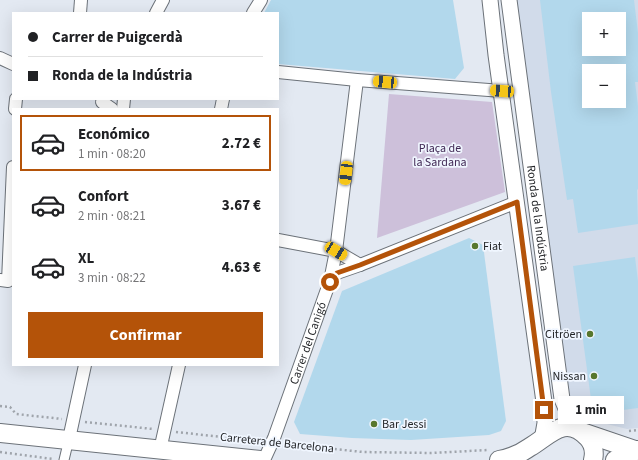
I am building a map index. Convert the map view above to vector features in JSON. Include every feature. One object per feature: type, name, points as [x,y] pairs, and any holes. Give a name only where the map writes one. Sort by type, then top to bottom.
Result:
[{"type":"main road","points":[[495,455],[519,454],[542,440],[550,432],[560,428],[571,428],[637,450]]},
{"type":"main road","points":[[581,432],[589,440],[593,447],[593,460]]},
{"type":"main road","name":"Carretera de Barcelona","points":[[0,433],[260,460]]},
{"type":"main road","points":[[539,460],[539,448],[542,440]]},
{"type":"main road","points":[[615,460],[637,450]]},
{"type":"street","points":[[80,12],[81,0]]},
{"type":"street","points":[[157,12],[163,0]]},
{"type":"street","points":[[254,12],[260,0]]},
{"type":"street","name":"Ronda de la Indústria","points":[[490,0],[544,402],[545,423],[542,440]]},
{"type":"street","name":"Ronda de la Indústria","points":[[508,0],[562,399],[570,418],[581,432]]},
{"type":"street","points":[[0,58],[12,64]]},
{"type":"street","points":[[279,72],[356,80],[502,91]]},
{"type":"street","name":"Carrer del Canigó","points":[[264,460],[272,442],[330,282],[336,251],[356,80]]},
{"type":"street","points":[[101,100],[111,108]]},
{"type":"street","points":[[7,281],[12,186]]},
{"type":"street","points":[[330,282],[337,273],[517,202]]},
{"type":"street","points":[[279,240],[336,251],[360,265]]},
{"type":"street","points":[[59,460],[69,440],[85,366]]},
{"type":"street","points":[[160,450],[179,366]]},
{"type":"path","name":"Carretera de Barcelona","points":[[0,406],[10,407],[16,414],[363,452],[495,455]]},
{"type":"path","points":[[0,452],[59,460]]},
{"type":"shaded area","points":[[509,0],[638,0],[638,428],[627,429],[591,420],[570,397]]},
{"type":"green space","name":"Plaça de la Sardana","points":[[389,94],[492,102],[505,192],[377,238]]},
{"type":"building","points":[[271,0],[453,0],[464,68],[455,79],[279,64],[279,12],[265,12]]},
{"type":"building","points":[[540,0],[634,0],[638,33],[638,82],[635,82],[638,106],[638,224],[578,233],[573,199],[567,200],[551,92]]},
{"type":"building","points":[[469,238],[483,245],[506,421],[501,431],[489,435],[411,440],[300,434],[294,422],[342,291]]},
{"type":"building","points":[[635,257],[638,281],[638,408],[593,414],[573,266]]},
{"type":"place","name":"Fiat","points":[[475,246]]},
{"type":"place","name":"Citröen","points":[[590,334]]},
{"type":"place","name":"Nissan","points":[[594,376]]},
{"type":"place","name":"Bar Jessi","points":[[374,424]]},
{"type":"route","points":[[330,282],[337,273],[517,202],[544,410]]}]
